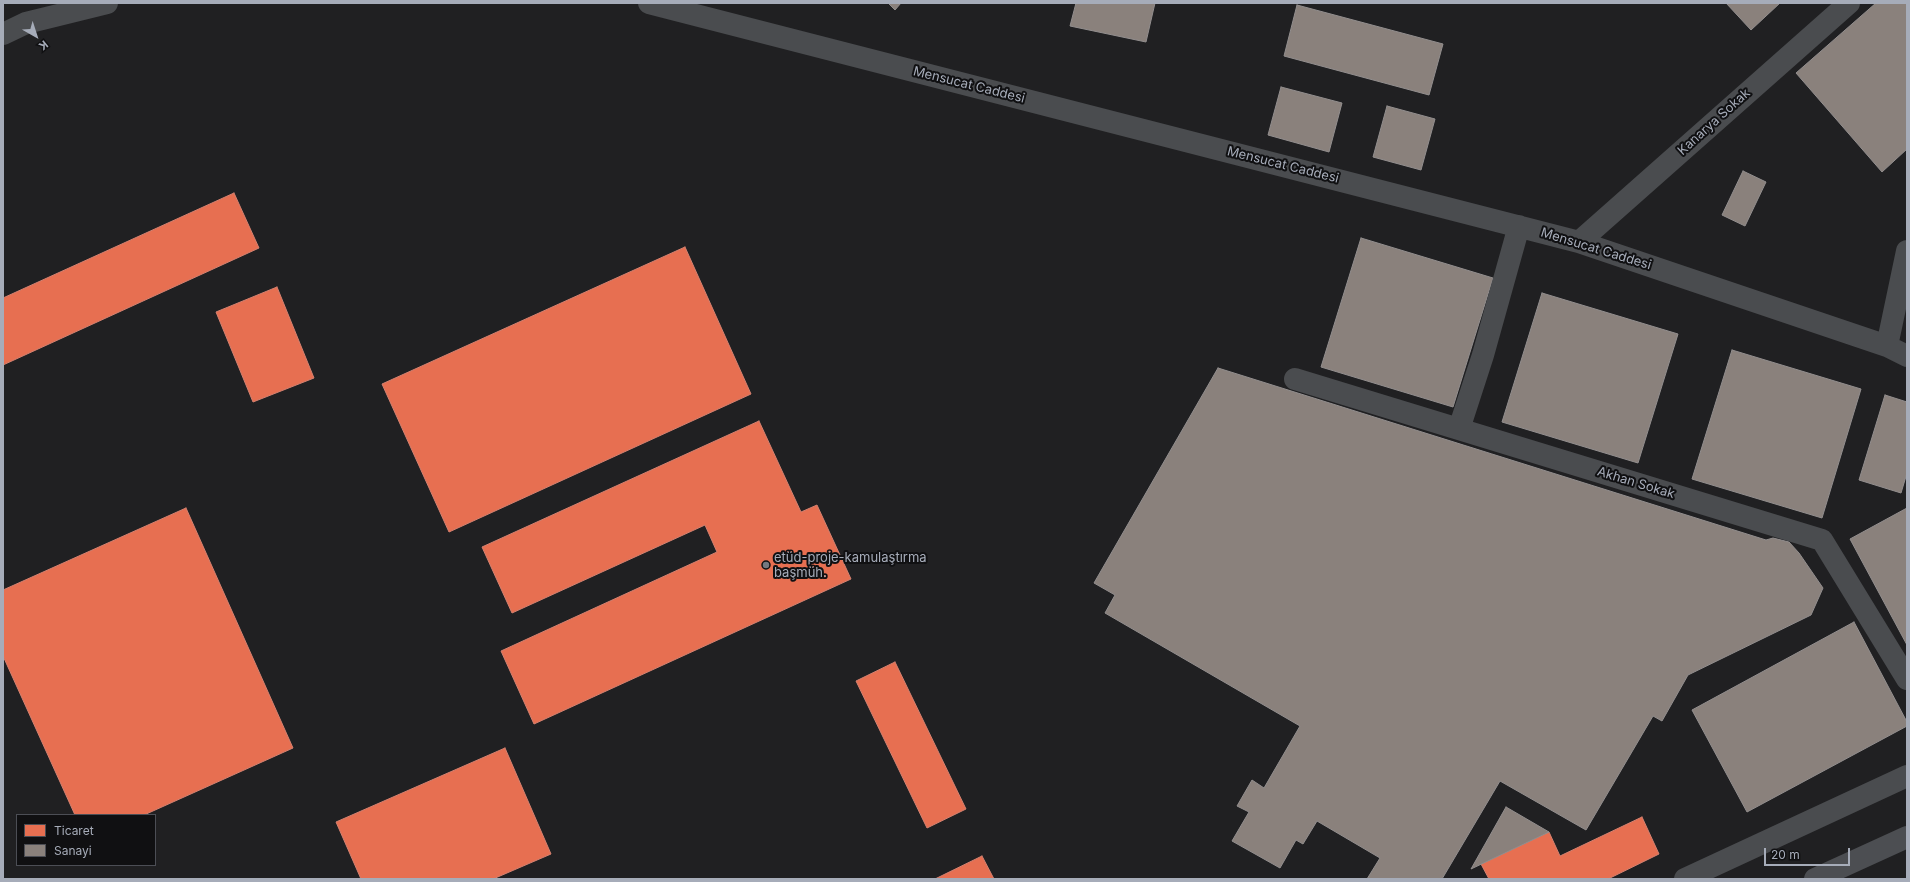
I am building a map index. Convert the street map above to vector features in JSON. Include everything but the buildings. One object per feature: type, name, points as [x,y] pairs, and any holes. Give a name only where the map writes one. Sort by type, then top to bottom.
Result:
[{"type":"highway","points":[[1815,879],[1907,837]]},
{"type":"street","points":[[3,34],[26,23],[107,3]]},
{"type":"street","name":"Mensucat Caddesi","points":[[650,3],[1579,242],[1887,346],[1907,356]]},
{"type":"street","name":"Kanarya Sokak","points":[[1579,242],[1849,3]]},
{"type":"street","points":[[1459,429],[1483,356],[1519,226]]},
{"type":"street","points":[[1887,346],[1907,251]]},
{"type":"street","name":"Akhan Sokak","points":[[1295,379],[1822,540],[1907,679]]},
{"type":"street","points":[[1685,879],[1907,776]]},
{"type":"shaded area","points":[[3,3],[1907,3],[1907,879],[3,879]]},
{"type":"place","name":"etüd-proje-kamulaştırma başmüh.","points":[[766,565]]}]
